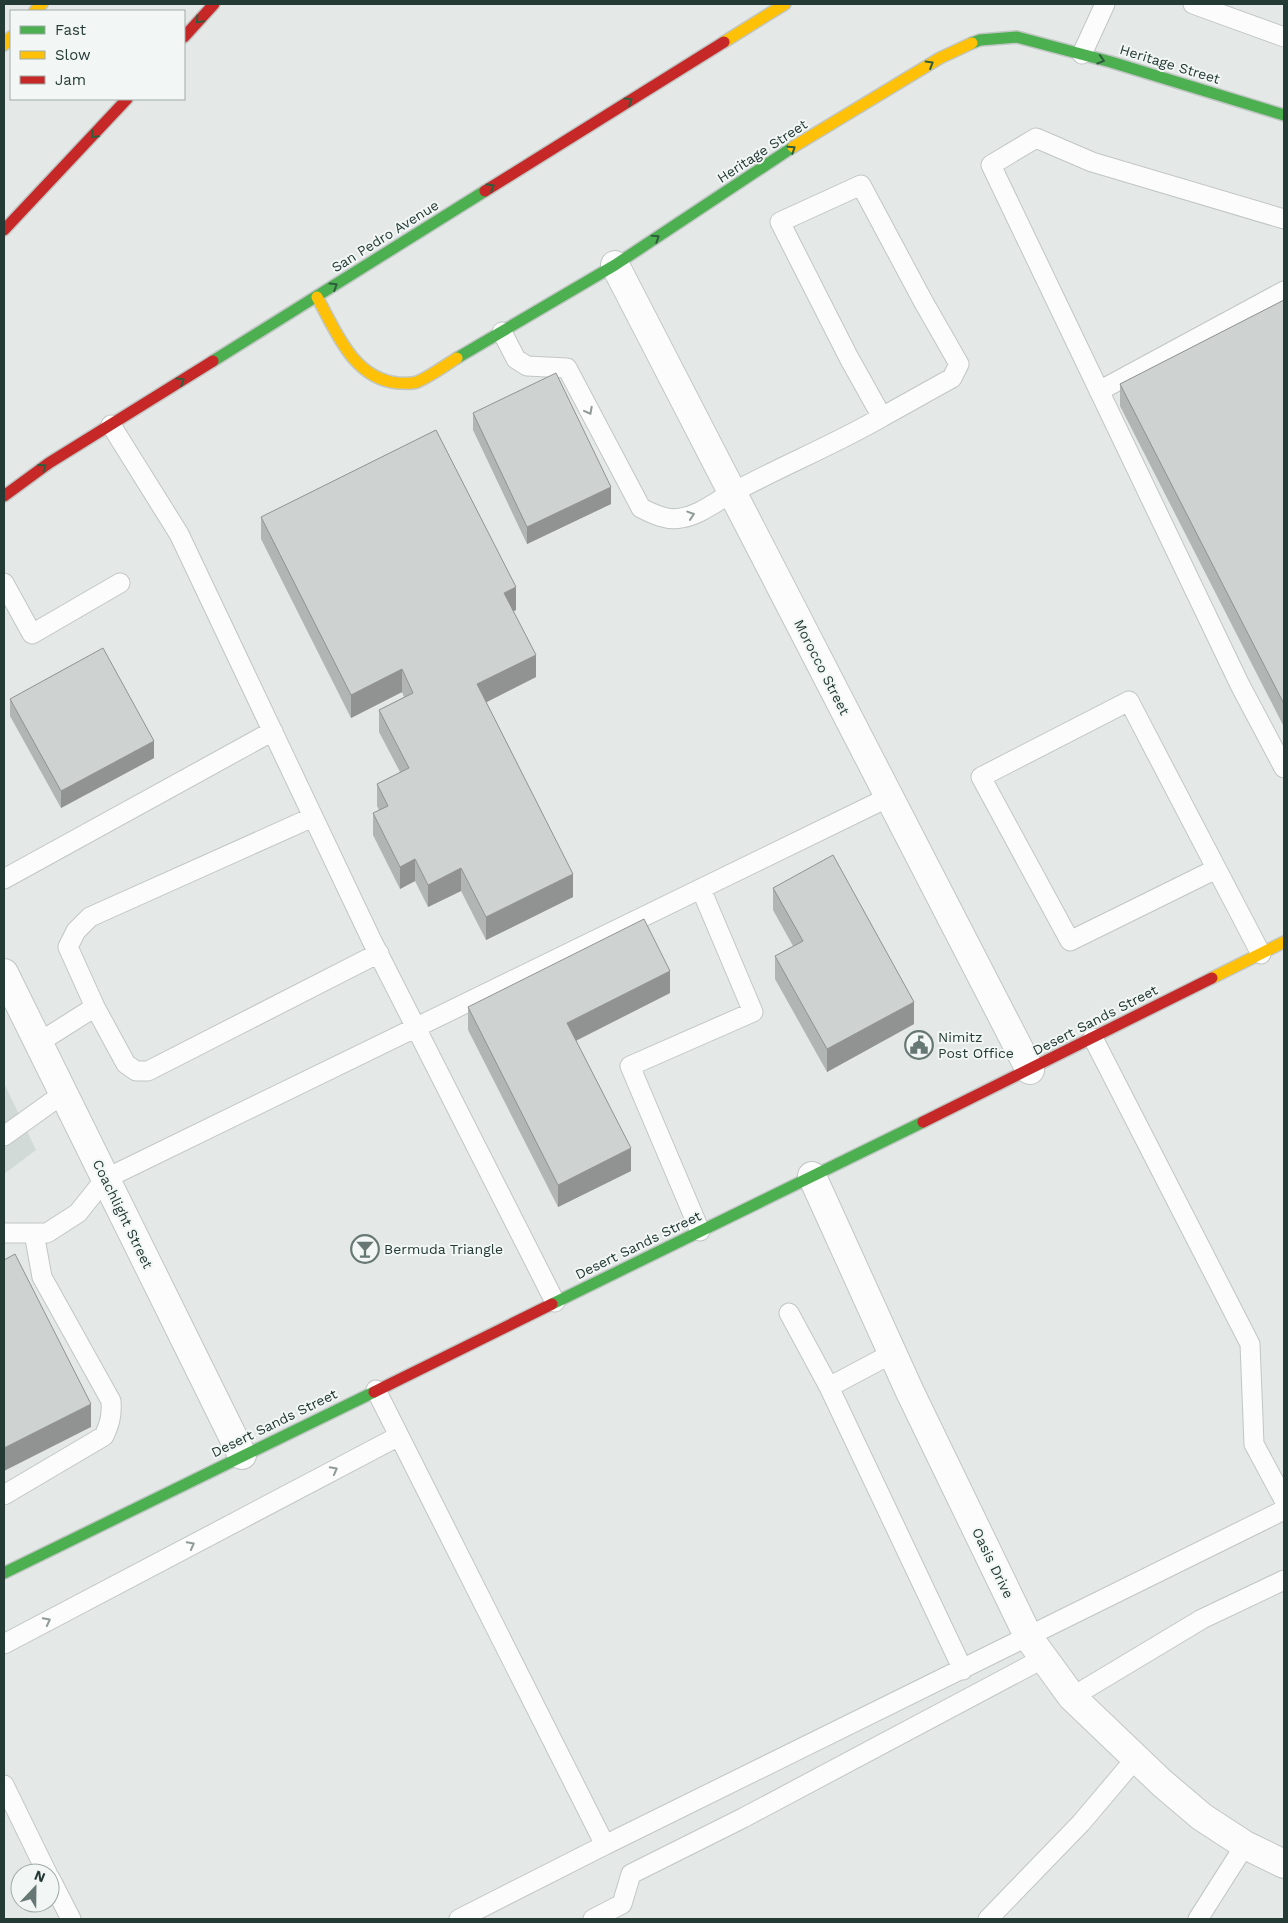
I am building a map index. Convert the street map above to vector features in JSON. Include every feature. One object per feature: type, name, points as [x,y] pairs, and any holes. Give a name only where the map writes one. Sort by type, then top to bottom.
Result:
[{"type":"street","points":[[185,36],[214,4]]},
{"type":"street","name":"San Pedro Avenue","points":[[4,496],[49,463],[784,4]]},
{"type":"street","name":"Heritage Street","points":[[317,297],[354,360],[372,376],[391,382],[415,383],[615,264],[794,147],[940,58],[980,40],[1016,36],[1284,115]]},
{"type":"street","points":[[4,230],[126,100]]},
{"type":"street","name":"Morocco Street","points":[[615,264],[1030,1070]]},
{"type":"street","name":"Desert Sands Street","points":[[4,1572],[1030,1070],[1284,942]]},
{"type":"street","name":"Coachlight Street","points":[[4,973],[242,1455]]},
{"type":"street","name":"Oasis Drive","points":[[812,1176],[892,1353],[1036,1648],[1072,1697],[1162,1783],[1202,1816],[1245,1845],[1284,1864]]},
{"type":"lane","points":[[1082,54],[1104,4]]},
{"type":"lane","points":[[1193,4],[1284,37]]},
{"type":"lane","points":[[1284,219],[1092,162],[1036,138],[991,165],[1240,685],[1284,768]]},
{"type":"lane","points":[[502,332],[516,359],[527,366],[566,368],[641,508],[659,517],[680,519],[698,513],[732,493],[850,436],[952,378],[958,364],[922,301],[861,185],[780,222],[849,358],[882,417]]},
{"type":"lane","points":[[1099,391],[1284,290]]},
{"type":"lane","points":[[111,425],[178,534],[379,953],[555,1302]]},
{"type":"lane","points":[[4,583],[32,634],[120,583]]},
{"type":"lane","points":[[1216,869],[1070,942],[982,777],[1129,701],[1261,954]]},
{"type":"lane","points":[[4,879],[272,731]]},
{"type":"lane","points":[[4,1233],[47,1233],[78,1213],[106,1179],[889,797]]},
{"type":"lane","points":[[313,817],[90,917],[76,931],[68,947],[95,1007],[126,1064],[136,1071],[148,1071],[379,953]]},
{"type":"lane","points":[[700,1231],[630,1066],[753,1012],[701,889]]},
{"type":"lane","points":[[38,1043],[95,1007]]},
{"type":"lane","points":[[1093,1038],[1250,1344],[1254,1444],[1284,1500]]},
{"type":"lane","points":[[4,1136],[64,1093]]},
{"type":"lane","points":[[4,1495],[104,1436],[110,1423],[112,1412],[111,1401],[42,1278],[34,1233]]},
{"type":"lane","points":[[789,1313],[829,1387],[963,1670]]},
{"type":"lane","points":[[829,1387],[892,1353]]},
{"type":"lane","points":[[376,1390],[605,1845]]},
{"type":"lane","points":[[4,1644],[399,1436]]},
{"type":"lane","points":[[593,1919],[622,1904],[631,1874],[751,1813],[1036,1648],[1284,1510]]},
{"type":"lane","points":[[1072,1697],[1202,1619],[1284,1580]]},
{"type":"lane","points":[[459,1919],[605,1845],[963,1670],[1036,1648]]},
{"type":"lane","points":[[988,1919],[1080,1823],[1136,1758]]},
{"type":"lane","points":[[4,1785],[43,1863]]},
{"type":"lane","points":[[1198,1919],[1245,1845]]},
{"type":"lane","points":[[60,1898],[70,1919]]},
{"type":"shaded area","points":[[4,1083],[36,1150],[4,1174]]},
{"type":"building","points":[[1284,300],[1284,704],[1120,384]]},
{"type":"building","points":[[556,373],[611,487],[527,527],[473,413]]},
{"type":"building","points":[[436,430],[516,587],[504,593],[536,655],[477,684],[573,874],[486,917],[461,868],[428,885],[415,859],[400,867],[373,813],[388,806],[377,784],[409,768],[379,710],[413,693],[402,669],[351,695],[261,517]]},
{"type":"building","points":[[103,648],[154,741],[61,791],[10,699]]},
{"type":"building","points":[[833,855],[914,1002],[827,1049],[775,956],[803,941],[773,888]]},
{"type":"building","points":[[644,919],[670,971],[567,1023],[631,1148],[558,1185],[468,1007]]},
{"type":"building","points":[[15,1254],[91,1404],[4,1448],[4,1260]]},
{"type":"traffic: fast","points":[[972,43],[980,40],[1017,37],[1111,62],[1284,115]]},
{"type":"traffic: fast","points":[[457,358],[615,265],[793,147]]},
{"type":"traffic: fast","points":[[213,361],[485,191]]},
{"type":"traffic: fast","points":[[552,1304],[923,1122]]},
{"type":"traffic: fast","points":[[4,1573],[374,1392]]},
{"type":"traffic: slow","points":[[36,10],[42,4]]},
{"type":"traffic: slow","points":[[724,42],[785,4]]},
{"type":"traffic: slow","points":[[4,45],[10,38]]},
{"type":"traffic: slow","points":[[793,147],[940,58],[972,43]]},
{"type":"traffic: slow","points":[[317,297],[348,351],[369,373],[382,380],[398,383],[417,382],[457,358]]},
{"type":"traffic: slow","points":[[1212,978],[1284,942]]},
{"type":"traffic: jam","points":[[185,36],[214,4]]},
{"type":"traffic: jam","points":[[485,191],[724,42]]},
{"type":"traffic: jam","points":[[4,230],[126,100]]},
{"type":"traffic: jam","points":[[4,496],[49,463],[213,361]]},
{"type":"traffic: jam","points":[[923,1122],[1212,978]]},
{"type":"traffic: jam","points":[[374,1392],[552,1304]]},
{"type":"place","name":"Nimitz Post Office","points":[[919,1045]]},
{"type":"place","name":"Bermuda Triangle","points":[[365,1249]]}]
